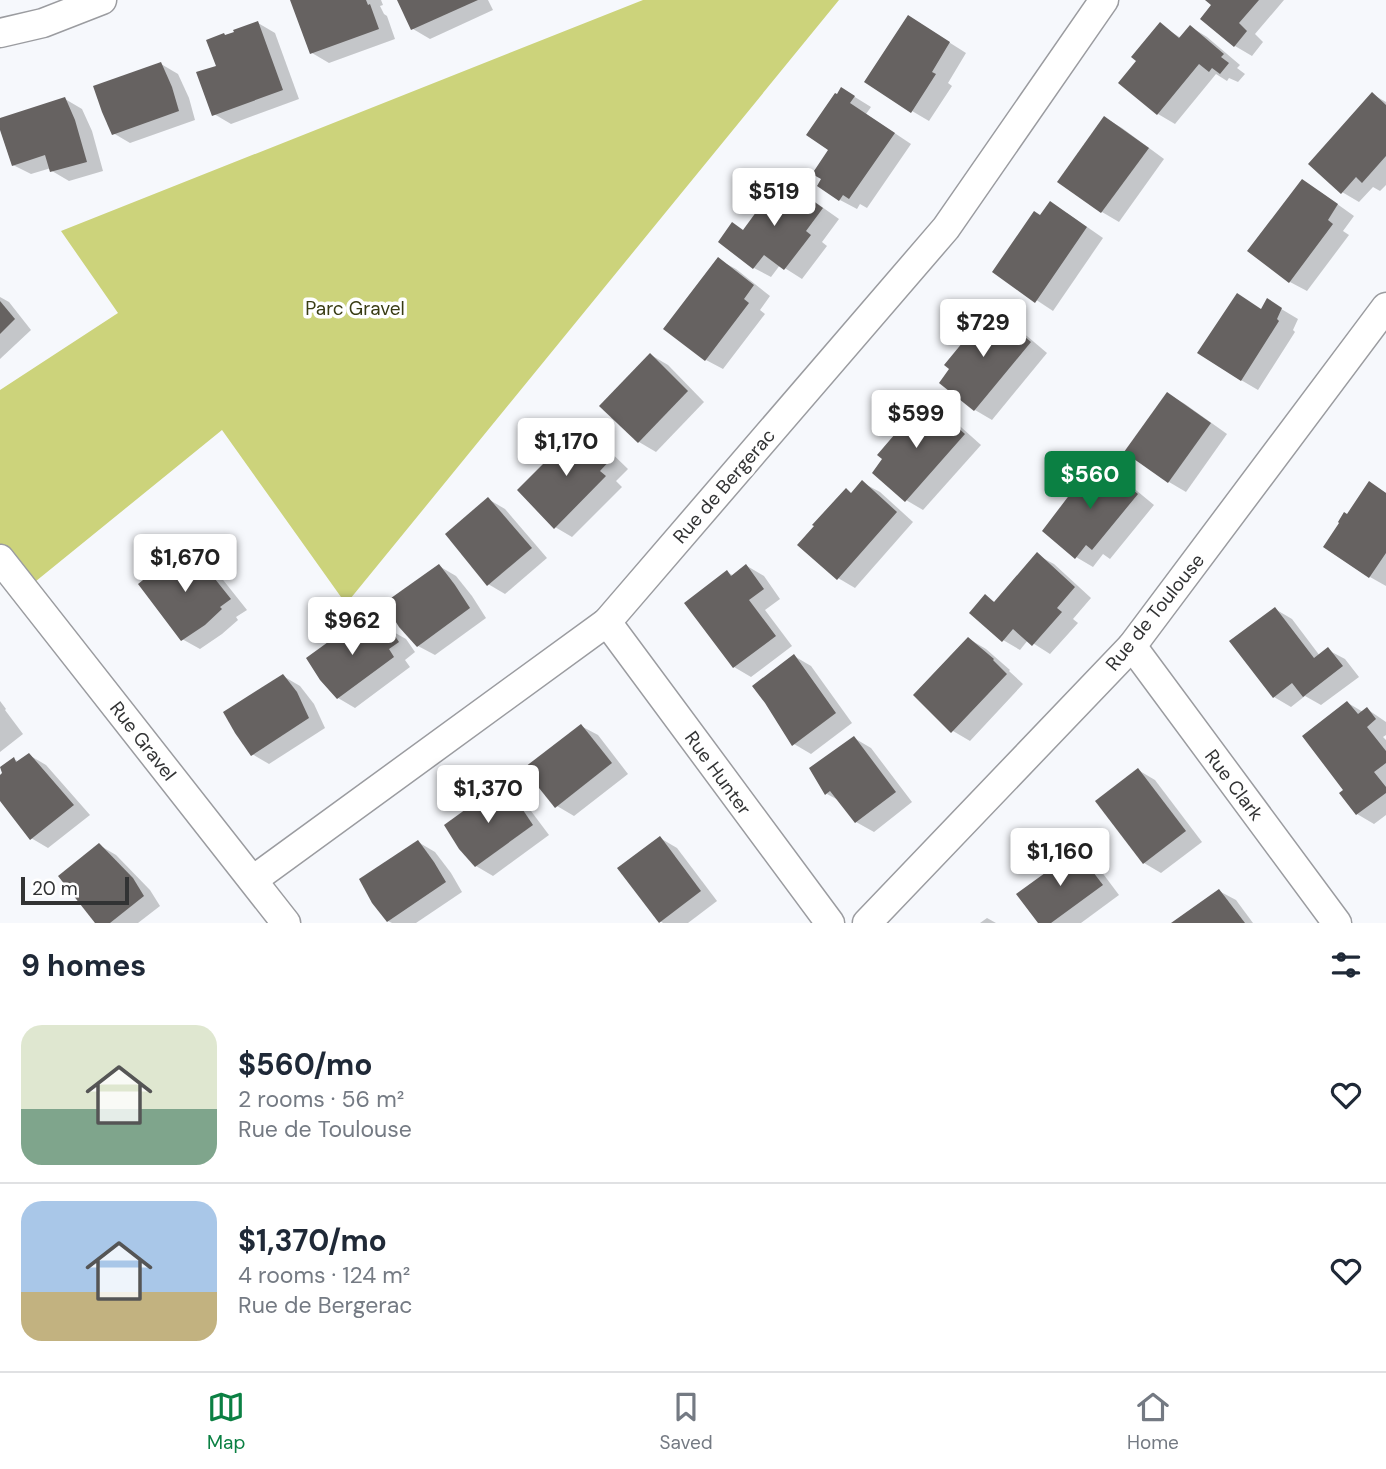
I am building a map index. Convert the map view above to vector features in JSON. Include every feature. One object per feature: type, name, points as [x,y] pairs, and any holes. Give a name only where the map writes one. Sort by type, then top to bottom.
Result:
[{"type":"street","points":[[0,33],[43,23],[102,0]]},
{"type":"street","name":"Rue de Bergerac","points":[[253,880],[607,622],[946,228],[1104,0]]},
{"type":"street","name":"Rue de Toulouse","points":[[867,923],[1132,646],[1386,307]]},
{"type":"street","name":"Rue Gravel","points":[[0,559],[286,923]]},
{"type":"street","name":"Rue Hunter","points":[[607,622],[830,923]]},
{"type":"street","name":"Rue Clark","points":[[1132,646],[1337,923]]},
{"type":"green space","name":"Parc Gravel","points":[[643,0],[839,0],[346,604],[222,430],[25,590],[0,559],[0,390],[118,313],[61,231]]},
{"type":"building","points":[[290,0],[366,0],[379,29],[310,54]]},
{"type":"building","points":[[397,0],[478,0],[411,30]]},
{"type":"building","points":[[1205,0],[1259,0],[1239,23],[1247,31],[1234,47],[1200,19],[1211,5]]},
{"type":"building","points":[[908,15],[950,42],[932,72],[936,74],[911,113],[864,82]]},
{"type":"building","points":[[258,21],[283,90],[212,116],[196,72],[216,66],[206,40]]},
{"type":"building","points":[[1160,22],[1179,38],[1190,25],[1224,54],[1221,57],[1229,63],[1220,74],[1212,68],[1209,72],[1199,64],[1157,115],[1118,83],[1136,61],[1131,57]]},
{"type":"building","points":[[161,62],[179,111],[112,135],[93,86]]},
{"type":"building","points":[[841,87],[855,96],[850,103],[895,133],[849,199],[843,195],[839,201],[817,186],[821,179],[812,174],[828,150],[806,135]]},
{"type":"building","points":[[1372,92],[1386,105],[1386,156],[1362,183],[1356,177],[1341,194],[1308,164]]},
{"type":"building","points":[[65,97],[87,162],[50,172],[45,155],[12,166],[0,130],[0,118]]},
{"type":"building","points":[[1104,116],[1149,148],[1101,213],[1057,182]]},
{"type":"building","points":[[781,178],[823,208],[806,231],[811,235],[784,270],[764,255],[753,269],[718,242],[732,222],[743,230]]},
{"type":"building","points":[[1302,179],[1338,204],[1328,220],[1333,224],[1289,283],[1247,251]]},
{"type":"building","points":[[1050,201],[1087,227],[1035,303],[992,272],[1034,211],[1040,215]]},
{"type":"building","points":[[718,257],[754,285],[744,299],[749,303],[705,361],[663,329]]},
{"type":"building","points":[[1237,293],[1261,309],[1267,298],[1282,308],[1277,319],[1279,321],[1241,381],[1197,353]]},
{"type":"building","points":[[0,301],[15,319],[0,334]]},
{"type":"building","points":[[991,308],[1031,342],[974,411],[939,383],[949,369],[944,365]]},
{"type":"building","points":[[650,353],[688,391],[638,443],[599,406]]},
{"type":"building","points":[[1167,392],[1211,423],[1168,483],[1124,452]]},
{"type":"building","points":[[925,399],[965,434],[905,502],[872,473],[882,459],[877,455]]},
{"type":"building","points":[[580,427],[612,458],[600,471],[606,476],[554,529],[517,490]]},
{"type":"building","points":[[1096,460],[1138,494],[1092,550],[1086,545],[1075,559],[1042,531]]},
{"type":"building","points":[[862,480],[897,512],[837,580],[797,545],[846,488],[851,493]]},
{"type":"building","points":[[1369,481],[1386,493],[1386,553],[1369,578],[1323,547],[1344,512],[1347,514]]},
{"type":"building","points":[[488,497],[532,548],[487,586],[445,534]]},
{"type":"building","points":[[191,549],[231,599],[220,607],[222,609],[205,625],[181,641],[138,584],[177,553],[180,557]]},
{"type":"building","points":[[1037,552],[1075,587],[1057,608],[1062,612],[1032,646],[1013,629],[1002,642],[969,613],[985,594],[994,602]]},
{"type":"building","points":[[439,564],[470,608],[417,647],[399,627],[384,603]]},
{"type":"building","points":[[746,564],[764,589],[749,600],[776,636],[733,668],[684,603],[727,570],[731,576]]},
{"type":"building","points":[[1275,607],[1314,658],[1328,647],[1343,666],[1303,697],[1292,683],[1273,698],[1229,641]]},
{"type":"building","points":[[364,616],[380,635],[389,627],[399,642],[389,649],[394,657],[337,699],[320,680],[306,658]]},
{"type":"building","points":[[968,637],[1007,674],[951,733],[913,695]]},
{"type":"building","points":[[794,654],[836,713],[792,746],[752,686]]},
{"type":"building","points":[[283,674],[297,692],[309,718],[251,756],[223,712]]},
{"type":"building","points":[[1347,701],[1358,714],[1367,707],[1376,719],[1367,727],[1386,751],[1386,763],[1374,772],[1386,787],[1386,793],[1356,815],[1339,793],[1343,790],[1302,736]]},
{"type":"building","points":[[581,724],[612,763],[555,808],[525,767]]},
{"type":"building","points":[[854,736],[896,792],[855,823],[830,791],[825,795],[809,768]]},
{"type":"building","points":[[29,753],[74,805],[30,840],[0,801],[0,767],[14,757],[16,762]]},
{"type":"building","points":[[1138,768],[1186,831],[1143,864],[1095,801]]},
{"type":"building","points":[[502,783],[533,825],[475,867],[459,849],[444,825]]},
{"type":"building","points":[[660,836],[701,891],[659,923],[617,868]]},
{"type":"building","points":[[418,840],[446,882],[387,922],[372,903],[359,879]]},
{"type":"building","points":[[99,843],[133,878],[144,896],[110,923],[95,923],[58,876]]},
{"type":"building","points":[[1074,847],[1103,885],[1051,923],[1038,923],[1016,894]]},
{"type":"building","points":[[1219,889],[1245,923],[1171,923]]}]
